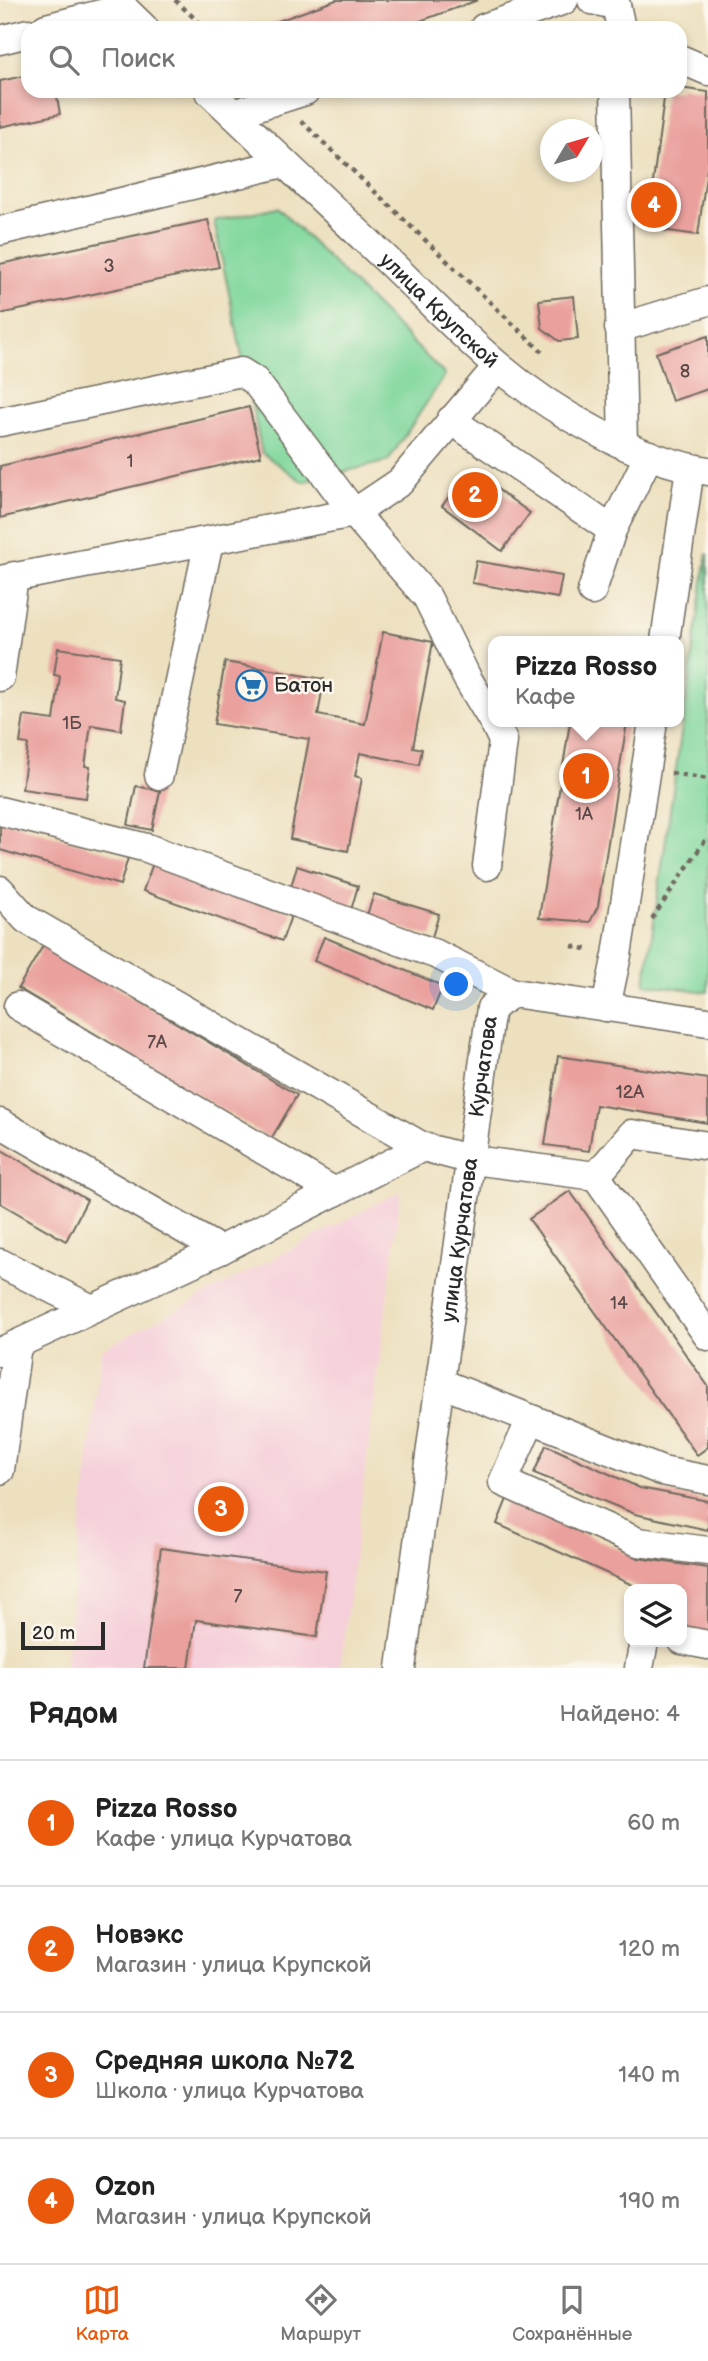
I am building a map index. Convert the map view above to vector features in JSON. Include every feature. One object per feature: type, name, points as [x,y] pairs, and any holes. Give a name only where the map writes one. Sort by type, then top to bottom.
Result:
[{"type":"street","points":[[504,21],[564,0]]},
{"type":"street","points":[[68,21],[120,4],[137,21]]},
{"type":"street","points":[[0,40],[21,35]]},
{"type":"street","points":[[687,62],[708,71]]},
{"type":"street","name":"улица Крупской","points":[[216,98],[498,366],[560,411],[636,450],[699,469]]},
{"type":"street","points":[[233,114],[283,98]]},
{"type":"street","points":[[592,591],[636,450],[619,328],[615,98]]},
{"type":"street","points":[[0,231],[284,163]]},
{"type":"street","points":[[619,328],[708,301]]},
{"type":"street","points":[[0,677],[7,578],[354,513],[400,482],[498,366]]},
{"type":"street","points":[[0,422],[241,372],[255,382],[354,513],[426,597],[467,678],[488,711]]},
{"type":"street","points":[[451,420],[612,530]]},
{"type":"street","points":[[665,636],[699,469]]},
{"type":"street","points":[[159,775],[209,541]]},
{"type":"street","points":[[487,866],[503,741],[497,727]]},
{"type":"street","points":[[606,1007],[617,955],[652,727]]},
{"type":"street","points":[[0,811],[148,848],[438,955],[513,993]]},
{"type":"street","points":[[0,890],[26,919],[422,1147]]},
{"type":"street","name":"Курчатова","points":[[472,1160],[491,1008],[513,993],[708,1022]]},
{"type":"street","points":[[18,1006],[335,1192]]},
{"type":"street","points":[[0,1123],[220,1250]]},
{"type":"street","points":[[596,1175],[632,1135],[708,1146]]},
{"type":"street","name":"улица Курчатова","points":[[8,1349],[220,1250],[422,1147],[472,1160],[401,1668]]},
{"type":"street","points":[[472,1160],[596,1175],[708,1336]]},
{"type":"street","points":[[0,1263],[92,1309]]},
{"type":"street","points":[[0,1470],[8,1349]]},
{"type":"street","points":[[441,1384],[662,1471],[708,1480]]},
{"type":"street","points":[[531,1419],[503,1482],[638,1542],[708,1551]]},
{"type":"street","points":[[687,1641],[708,1645]]},
{"type":"street","points":[[639,1668],[642,1647]]},
{"type":"path","points":[[175,0],[198,21]]},
{"type":"path","points":[[295,98],[542,352]]},
{"type":"path","points":[[646,770],[708,779]]},
{"type":"shaded area","points":[[401,1191],[340,1668],[65,1668],[101,1350]]},
{"type":"green space","points":[[277,207],[445,375],[388,461],[303,482],[262,453],[214,221]]},
{"type":"green space","points":[[708,554],[708,992],[645,984]]},
{"type":"building","points":[[336,0],[478,0],[420,21],[278,21]]},
{"type":"building","points":[[21,76],[21,98],[57,98],[60,114],[0,127],[0,81]]},
{"type":"building","points":[[687,89],[708,92],[708,161],[698,235],[647,228],[664,98],[687,98]]},
{"type":"building","points":[[208,220],[219,267],[0,314],[0,264]]},
{"type":"building","points":[[574,296],[578,339],[559,341],[542,328],[539,300]]},
{"type":"building","points":[[708,336],[708,389],[672,401],[656,353]]},
{"type":"building","points":[[249,407],[261,456],[0,518],[0,466]]},
{"type":"building","points":[[470,469],[530,513],[502,551],[442,506]]},
{"type":"building","points":[[476,561],[562,576],[558,598],[472,583]]},
{"type":"building","points":[[383,632],[433,642],[413,747],[422,749],[419,765],[360,753],[355,776],[362,778],[348,851],[290,839],[309,739],[214,724],[225,662],[324,679],[318,715],[365,724]]},
{"type":"building","points":[[58,648],[120,657],[115,698],[125,700],[121,730],[91,725],[85,766],[90,767],[86,798],[22,789],[28,744],[20,743],[24,716],[54,720],[60,676],[54,675]]},
{"type":"building","points":[[569,727],[626,727],[598,906],[590,922],[539,918]]},
{"type":"building","points":[[136,786],[160,791],[152,830],[128,825]]},
{"type":"building","points":[[0,820],[128,858],[120,885],[0,850]]},
{"type":"building","points":[[153,863],[292,913],[282,941],[143,891]]},
{"type":"building","points":[[297,866],[358,886],[351,910],[290,890]]},
{"type":"building","points":[[374,894],[439,914],[432,937],[366,918]]},
{"type":"building","points":[[324,937],[443,986],[433,1010],[314,961]]},
{"type":"building","points":[[44,944],[297,1095],[271,1139],[18,988]]},
{"type":"building","points":[[558,1056],[708,1079],[708,1123],[596,1105],[589,1151],[545,1145]]},
{"type":"building","points":[[0,1149],[87,1200],[66,1241],[0,1203]]},
{"type":"building","points":[[570,1191],[708,1386],[708,1447],[697,1455],[529,1219]]},
{"type":"building","points":[[546,1445],[640,1488],[708,1501],[708,1530],[635,1514],[534,1473]]},
{"type":"building","points":[[507,1499],[638,1558],[708,1568],[708,1634],[687,1630],[687,1584],[630,1584],[497,1524]]},
{"type":"building","points":[[161,1548],[326,1571],[317,1637],[196,1620],[189,1668],[144,1668]]},
{"type":"place","name":"Ozon","points":[[654,205]]},
{"type":"place","name":"Новэкс","points":[[475,495]]},
{"type":"place","name":"Батон","points":[[251,685]]},
{"type":"place","name":"Pizza Rosso","points":[[586,776]]},
{"type":"place","name":"Средняя школа №72","points":[[221,1509]]}]
